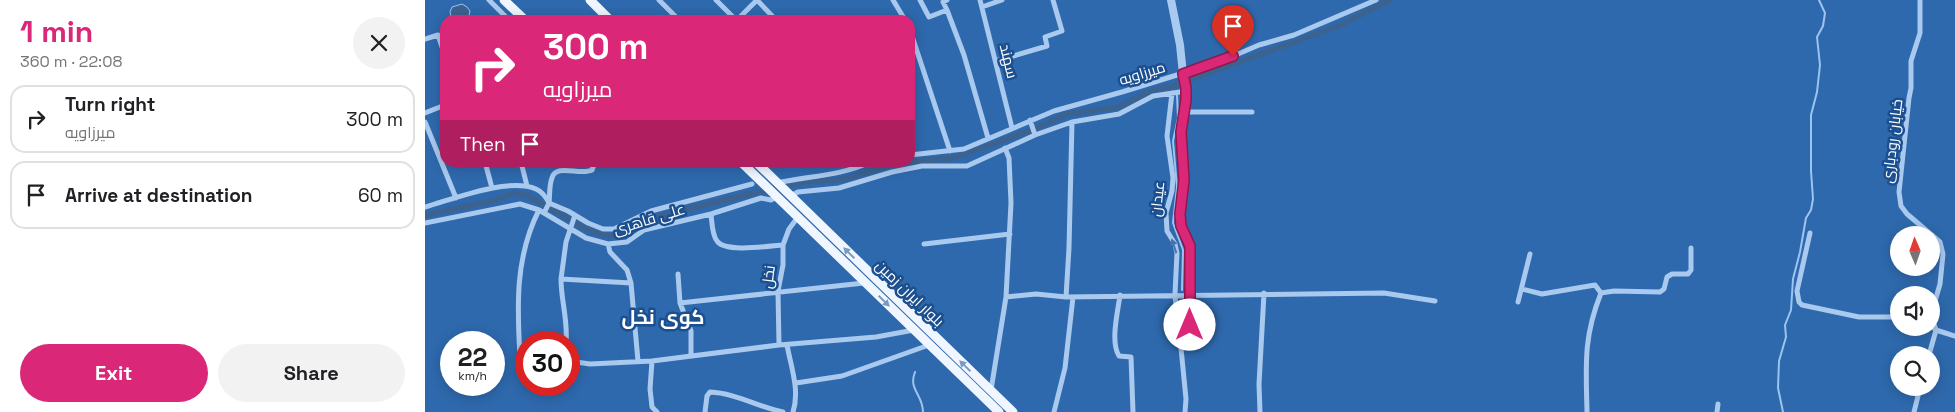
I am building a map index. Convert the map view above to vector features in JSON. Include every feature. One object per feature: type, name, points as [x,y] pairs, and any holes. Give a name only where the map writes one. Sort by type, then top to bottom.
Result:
[{"type":"main road","points":[[504,0],[520,15]]},
{"type":"main road","points":[[515,0],[522,15]]},
{"type":"main road","points":[[590,0],[605,15]]},
{"type":"main road","name":"بلوار ایران زمین","points":[[746,167],[914,330],[991,408],[999,412]]},
{"type":"main road","points":[[761,167],[777,183]]},
{"type":"main road","name":"بلوار ایران زمین","points":[[777,183],[1013,412]]},
{"type":"street","points":[[489,0],[504,15]]},
{"type":"street","points":[[659,0],[674,15]]},
{"type":"street","points":[[716,0],[732,15]]},
{"type":"street","points":[[742,15],[757,0],[771,15]]},
{"type":"street","points":[[893,0],[902,15]]},
{"type":"street","points":[[920,0],[929,17],[947,10]]},
{"type":"street","points":[[947,0],[943,2],[964,55],[988,138]]},
{"type":"street","name":"سهند","points":[[979,0],[1012,128]]},
{"type":"street","points":[[982,7],[1002,0]]},
{"type":"street","points":[[996,61],[1047,46],[1045,37],[1062,31],[1053,0]]},
{"type":"street","points":[[1171,0],[1180,45],[1183,75]]},
{"type":"street","name":"میرزاویه","points":[[915,154],[964,149],[1012,128],[1031,123],[1053,111],[1183,75],[1259,45],[1294,35],[1376,0]]},
{"type":"street","name":"خیابان رودباری","points":[[1920,0],[1921,33],[1911,61],[1911,88],[1899,192],[1901,206],[1907,214],[1940,242],[1943,254],[1939,286]]},
{"type":"street","points":[[425,39],[438,35],[440,41]]},
{"type":"street","points":[[915,45],[950,151]]},
{"type":"street","name":"عیدان","points":[[1182,335],[1190,325],[1190,246],[1181,226],[1180,214],[1184,180],[1181,132],[1185,112],[1186,86],[1183,75]]},
{"type":"street","points":[[789,195],[798,192],[839,188],[866,182],[893,172],[922,166],[967,166],[1034,134],[1072,122],[1119,114],[1153,96],[1175,92],[1186,86]]},
{"type":"street","name":"عیدان","points":[[1175,92],[1167,136],[1173,178],[1172,191],[1166,213],[1167,231],[1175,244],[1177,253],[1175,308],[1180,320],[1182,335],[1181,348],[1186,399],[1185,412]]},
{"type":"street","points":[[425,113],[440,107]]},
{"type":"street","points":[[1185,112],[1252,112]]},
{"type":"street","points":[[425,122],[440,159]]},
{"type":"street","points":[[1066,297],[1072,122]]},
{"type":"street","points":[[1031,123],[1034,134]]},
{"type":"street","points":[[991,390],[1006,297],[1010,234],[1009,158],[1005,148]]},
{"type":"street","points":[[443,167],[456,198]]},
{"type":"street","points":[[486,167],[492,188]]},
{"type":"street","points":[[522,167],[527,186]]},
{"type":"street","points":[[519,331],[518,285],[525,247],[533,222],[549,204],[552,177],[561,170],[587,173],[593,167]]},
{"type":"street","points":[[777,183],[803,177],[846,172],[857,167]]},
{"type":"street","points":[[425,207],[492,188],[527,186],[538,189],[544,194],[549,204],[573,221],[588,223],[603,229],[614,229],[651,211],[752,184]]},
{"type":"street","name":"علی قاهری","points":[[425,223],[520,204],[573,221],[586,238],[608,244],[627,242],[644,230],[711,214],[761,198],[771,200],[775,196]]},
{"type":"street","points":[[711,214],[715,240],[721,245],[745,248],[783,245]]},
{"type":"street","name":"نخل","points":[[779,346],[778,291],[783,265],[783,245],[789,229],[798,217]]},
{"type":"street","points":[[566,331],[566,309],[561,292],[561,279],[566,242],[573,221]]},
{"type":"street","points":[[1810,233],[1797,291],[1799,302],[1802,305],[1859,317],[1890,317]]},
{"type":"street","points":[[924,244],[1010,234]]},
{"type":"street","points":[[608,244],[610,252],[627,270],[631,283],[638,361]]},
{"type":"street","points":[[1601,294],[1615,291],[1660,292],[1664,289],[1667,277],[1672,274],[1688,274],[1691,270],[1691,248]]},
{"type":"street","points":[[1519,302],[1530,254]]},
{"type":"street","points":[[678,274],[680,303],[691,331],[691,356]]},
{"type":"street","points":[[561,279],[631,283]]},
{"type":"street","points":[[680,303],[864,282]]},
{"type":"street","points":[[1522,289],[1542,294],[1595,285],[1601,294]]},
{"type":"street","points":[[1006,297],[1036,294],[1066,297],[1385,292],[1435,301]]},
{"type":"street","points":[[1260,412],[1259,384],[1264,293]]},
{"type":"street","points":[[1587,412],[1585,365],[1587,340],[1591,317],[1601,294]]},
{"type":"street","points":[[1121,295],[1115,326],[1116,351],[1119,356],[1131,357],[1133,412]]},
{"type":"street","points":[[1054,412],[1065,368],[1073,296]]},
{"type":"street","points":[[580,363],[651,361],[876,337],[914,330]]},
{"type":"street","points":[[1940,331],[1955,336]]},
{"type":"street","points":[[787,345],[795,383],[796,401],[793,412]]},
{"type":"street","points":[[795,383],[842,376],[929,345]]},
{"type":"street","points":[[651,361],[650,389],[652,407],[657,412]]},
{"type":"street","points":[[705,412],[707,396],[710,392],[721,392],[783,412]]},
{"type":"street","points":[[1914,412],[1918,396]]},
{"type":"street","points":[[1717,412],[1718,404]]},
{"type":"shaded area","points":[[425,0],[1955,0],[1955,412],[425,412]]},
{"type":"shaded area","points":[[462,4],[470,11],[469,15],[451,15],[452,7]]},
{"type":"waterway","points":[[915,162],[954,158],[1035,129],[1067,114],[1119,107],[1153,90],[1170,87],[1336,27],[1390,0]]},
{"type":"waterway","points":[[1783,412],[1778,388],[1779,361],[1786,337],[1785,325],[1791,310],[1793,279],[1806,218],[1811,210],[1813,199],[1811,115],[1817,92],[1820,65],[1817,37],[1823,26],[1825,13],[1819,0]]},
{"type":"waterway","points":[[1177,95],[1178,118],[1173,141],[1177,187],[1173,223],[1183,250],[1182,290]]},
{"type":"waterway","points":[[425,215],[492,201],[513,193],[527,195],[584,228],[603,235],[616,236],[628,233],[646,219],[804,182],[847,179],[884,167]]},
{"type":"waterway","points":[[915,372],[913,383],[921,401],[923,412]]},
{"type":"district","name":"کوی نخل","points":[[663,317]]},
{"type":"route","points":[[1190,325],[1190,246],[1181,226],[1180,214],[1184,180],[1181,132],[1186,100],[1183,74],[1233,56]]}]
